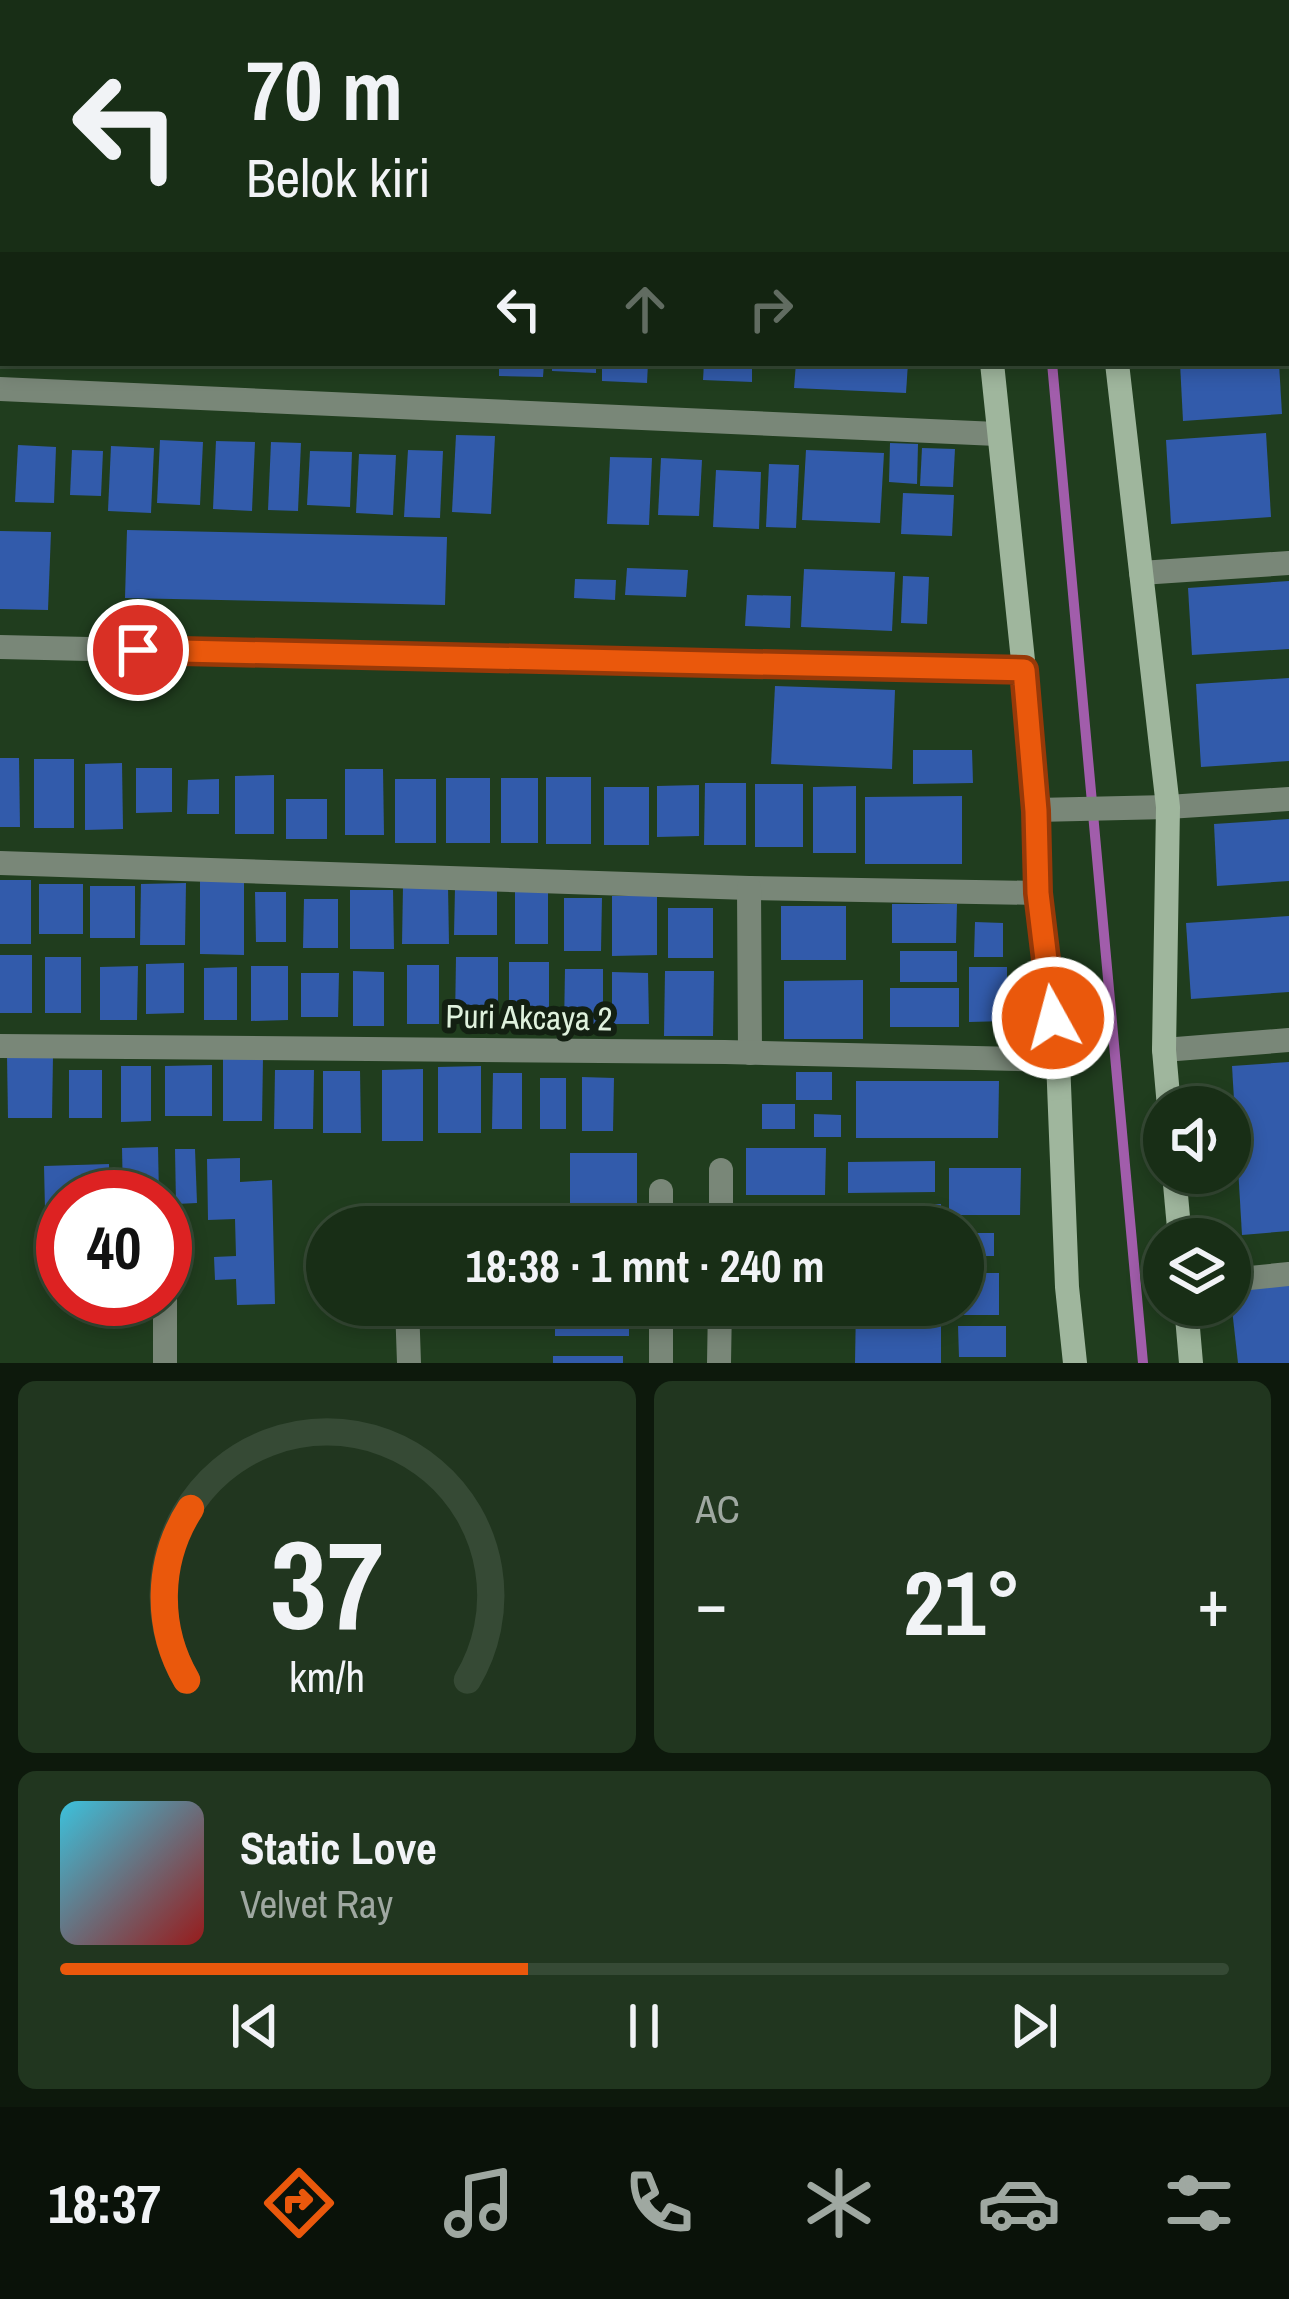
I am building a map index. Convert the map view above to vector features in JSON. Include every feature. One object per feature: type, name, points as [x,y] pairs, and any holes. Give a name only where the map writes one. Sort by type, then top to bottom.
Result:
[{"type":"street","points":[[992,366],[1024,670],[1048,809],[1038,893],[1058,1060],[1067,1287],[1075,1363]]},
{"type":"street","points":[[1118,366],[1168,807],[1167,1086]]},
{"type":"street","points":[[0,389],[998,434]]},
{"type":"street","points":[[1141,573],[1289,562]]},
{"type":"street","points":[[0,646],[1024,670]]},
{"type":"street","points":[[1048,809],[1289,799]]},
{"type":"street","points":[[0,863],[1038,893]]},
{"type":"street","points":[[749,888],[750,1053]]},
{"type":"street","points":[[1164,1050],[1289,1040]]},
{"type":"street","name":"Puri Akcaya 2","points":[[0,1046],[1058,1060]]},
{"type":"street","points":[[721,1170],[721,1206]]},
{"type":"street","points":[[661,1191],[661,1206]]},
{"type":"street","points":[[1251,1278],[1289,1274]]},
{"type":"street","points":[[165,1326],[165,1363]]},
{"type":"street","points":[[408,1326],[409,1363]]},
{"type":"street","points":[[661,1326],[661,1363]]},
{"type":"street","points":[[719,1363],[720,1326]]},
{"type":"street","points":[[1188,1326],[1191,1363]]},
{"type":"building","points":[[499,366],[544,366],[543,377],[499,376]]},
{"type":"building","points":[[552,366],[596,366],[596,373],[552,371]]},
{"type":"building","points":[[602,366],[648,366],[647,383],[602,381]]},
{"type":"building","points":[[654,366],[698,366],[698,369]]},
{"type":"building","points":[[704,366],[752,366],[752,382],[703,380]]},
{"type":"building","points":[[796,366],[908,366],[906,393],[794,388]]},
{"type":"building","points":[[1180,366],[1279,366],[1282,414],[1183,421]]},
{"type":"building","points":[[1266,433],[1271,517],[1171,524],[1166,440]]},
{"type":"building","points":[[456,435],[495,436],[491,514],[452,512]]},
{"type":"building","points":[[160,440],[203,442],[200,505],[157,503]]},
{"type":"building","points":[[216,441],[255,442],[252,511],[213,509]]},
{"type":"building","points":[[271,442],[301,443],[298,511],[268,510]]},
{"type":"building","points":[[890,443],[918,444],[917,484],[889,482]]},
{"type":"building","points":[[18,445],[56,447],[54,503],[15,502]]},
{"type":"building","points":[[111,446],[154,448],[151,513],[108,511]]},
{"type":"building","points":[[922,448],[955,449],[953,487],[920,486]]},
{"type":"building","points":[[72,450],[103,451],[101,496],[70,495]]},
{"type":"building","points":[[408,450],[443,451],[440,518],[404,517]]},
{"type":"building","points":[[806,450],[884,453],[880,523],[802,520]]},
{"type":"building","points":[[310,451],[352,452],[350,507],[307,505]]},
{"type":"building","points":[[359,454],[396,455],[393,515],[356,513]]},
{"type":"building","points":[[610,457],[652,458],[649,525],[607,524]]},
{"type":"building","points":[[661,458],[702,460],[699,516],[658,515]]},
{"type":"building","points":[[769,464],[799,465],[796,528],[766,527]]},
{"type":"building","points":[[716,470],[761,472],[759,529],[713,527]]},
{"type":"building","points":[[903,493],[954,495],[952,536],[901,534]]},
{"type":"building","points":[[127,530],[447,537],[445,605],[125,598]]},
{"type":"building","points":[[0,531],[51,532],[48,610],[0,609]]},
{"type":"building","points":[[627,568],[688,570],[686,597],[625,595]]},
{"type":"building","points":[[804,569],[895,572],[892,631],[801,627]]},
{"type":"building","points":[[903,576],[929,577],[927,624],[901,623]]},
{"type":"building","points":[[575,579],[616,580],[615,600],[574,598]]},
{"type":"building","points":[[1289,581],[1289,649],[1192,655],[1188,588]]},
{"type":"building","points":[[747,595],[791,596],[790,628],[745,626]]},
{"type":"building","points":[[1289,678],[1289,761],[1201,767],[1196,684]]},
{"type":"building","points":[[775,686],[895,690],[892,769],[771,764]]},
{"type":"building","points":[[913,750],[972,750],[973,783],[913,784]]},
{"type":"building","points":[[0,758],[19,758],[20,827],[0,827]]},
{"type":"building","points":[[34,759],[74,759],[74,828],[34,828]]},
{"type":"building","points":[[122,763],[123,829],[85,830],[85,764]]},
{"type":"building","points":[[136,768],[172,768],[172,812],[136,813]]},
{"type":"building","points":[[345,769],[383,769],[384,835],[345,835]]},
{"type":"building","points":[[274,775],[274,834],[235,834],[235,776]]},
{"type":"building","points":[[546,777],[591,777],[591,844],[546,844]]},
{"type":"building","points":[[446,778],[490,778],[490,843],[446,843]]},
{"type":"building","points":[[501,778],[538,778],[538,843],[501,843]]},
{"type":"building","points":[[219,779],[219,814],[187,814],[188,780]]},
{"type":"building","points":[[395,779],[436,779],[436,843],[395,843]]},
{"type":"building","points":[[705,783],[746,783],[746,845],[704,845]]},
{"type":"building","points":[[755,784],[803,784],[803,847],[755,847]]},
{"type":"building","points":[[699,785],[699,836],[657,837],[657,786]]},
{"type":"building","points":[[856,786],[856,853],[813,853],[813,787]]},
{"type":"building","points":[[604,787],[649,787],[649,845],[604,845]]},
{"type":"building","points":[[962,796],[962,864],[865,864],[865,797]]},
{"type":"building","points":[[286,799],[327,799],[327,839],[286,839]]},
{"type":"building","points":[[1289,819],[1289,881],[1217,886],[1214,824]]},
{"type":"building","points":[[0,880],[31,880],[31,944],[0,944]]},
{"type":"building","points":[[200,880],[244,881],[244,955],[200,954]]},
{"type":"building","points":[[186,883],[185,945],[140,945],[141,884]]},
{"type":"building","points":[[39,884],[83,884],[83,934],[39,934]]},
{"type":"building","points":[[90,886],[135,886],[135,938],[90,938]]},
{"type":"building","points":[[403,886],[448,886],[449,944],[402,944]]},
{"type":"building","points":[[497,887],[497,935],[454,935],[455,888]]},
{"type":"building","points":[[515,889],[548,889],[548,944],[515,944]]},
{"type":"building","points":[[350,890],[393,890],[394,949],[350,949]]},
{"type":"building","points":[[255,892],[286,892],[286,942],[256,942]]},
{"type":"building","points":[[612,896],[657,896],[657,955],[612,956]]},
{"type":"building","points":[[564,898],[602,898],[601,951],[564,951]]},
{"type":"building","points":[[304,899],[338,899],[338,948],[303,948]]},
{"type":"building","points":[[892,904],[957,904],[956,943],[892,943]]},
{"type":"building","points":[[781,906],[846,906],[846,960],[781,960]]},
{"type":"building","points":[[668,908],[713,908],[713,958],[668,958]]},
{"type":"building","points":[[1289,916],[1289,992],[1191,999],[1186,923]]},
{"type":"building","points":[[975,922],[1003,923],[1003,957],[974,957]]},
{"type":"building","points":[[900,951],[957,951],[957,982],[900,982]]},
{"type":"building","points":[[0,955],[32,955],[32,1013],[0,1013]]},
{"type":"building","points":[[45,957],[81,957],[81,1013],[45,1013]]},
{"type":"building","points":[[456,957],[498,957],[498,1020],[455,1021]]},
{"type":"building","points":[[509,962],[549,962],[549,1020],[509,1020]]},
{"type":"building","points":[[184,963],[184,1013],[146,1014],[146,964]]},
{"type":"building","points":[[407,965],[439,965],[439,1024],[407,1024]]},
{"type":"building","points":[[138,966],[137,1020],[100,1020],[100,967]]},
{"type":"building","points":[[251,966],[288,966],[288,1020],[251,1021]]},
{"type":"building","points":[[237,967],[237,1020],[204,1020],[204,968]]},
{"type":"building","points":[[969,967],[1007,967],[1007,1021],[969,1022]]},
{"type":"building","points":[[565,969],[603,969],[603,1029],[564,1029]]},
{"type":"building","points":[[353,971],[384,972],[384,1026],[353,1026]]},
{"type":"building","points":[[665,971],[714,971],[713,1036],[664,1036]]},
{"type":"building","points":[[612,972],[648,973],[649,1024],[612,1024]]},
{"type":"building","points":[[301,973],[339,973],[338,1017],[301,1017]]},
{"type":"building","points":[[863,980],[863,1039],[784,1039],[784,981]]},
{"type":"building","points":[[890,988],[959,988],[959,1027],[890,1027]]},
{"type":"building","points":[[7,1056],[53,1056],[52,1118],[8,1118]]},
{"type":"building","points":[[223,1058],[263,1058],[262,1121],[223,1121]]},
{"type":"building","points":[[1289,1062],[1289,1231],[1251,1234],[1251,1218],[1241,1218],[1240,1194],[1251,1194],[1251,1086],[1233,1086],[1232,1066]]},
{"type":"building","points":[[212,1065],[212,1116],[165,1116],[165,1066]]},
{"type":"building","points":[[121,1066],[151,1066],[151,1121],[121,1122]]},
{"type":"building","points":[[481,1066],[481,1133],[438,1133],[438,1067]]},
{"type":"building","points":[[423,1069],[423,1141],[382,1141],[382,1070]]},
{"type":"building","points":[[69,1070],[102,1070],[102,1118],[69,1118]]},
{"type":"building","points":[[275,1070],[314,1070],[313,1129],[274,1129]]},
{"type":"building","points":[[323,1071],[360,1071],[361,1133],[323,1133]]},
{"type":"building","points":[[796,1072],[832,1072],[832,1100],[796,1100]]},
{"type":"building","points":[[493,1073],[522,1073],[522,1129],[492,1129]]},
{"type":"building","points":[[582,1077],[614,1078],[613,1131],[582,1131]]},
{"type":"building","points":[[540,1078],[566,1078],[566,1129],[540,1129]]},
{"type":"building","points":[[856,1081],[999,1081],[998,1138],[856,1138]]},
{"type":"building","points":[[762,1104],[795,1104],[795,1129],[762,1129]]},
{"type":"building","points":[[814,1114],[841,1115],[841,1137],[814,1137]]},
{"type":"building","points":[[158,1147],[158,1170],[122,1170],[122,1148]]},
{"type":"building","points":[[746,1148],[826,1148],[825,1195],[746,1195]]},
{"type":"building","points":[[175,1149],[195,1149],[197,1203],[192,1203],[192,1170],[175,1170]]},
{"type":"building","points":[[570,1153],[637,1153],[637,1206],[570,1206]]},
{"type":"building","points":[[240,1158],[240,1182],[272,1180],[275,1304],[237,1305],[236,1279],[215,1280],[214,1257],[236,1256],[235,1219],[208,1220],[207,1159]]},
{"type":"building","points":[[935,1161],[935,1192],[848,1193],[848,1162]]},
{"type":"building","points":[[109,1164],[109,1170],[44,1170],[44,1166]]},
{"type":"building","points":[[949,1168],[1021,1168],[1020,1215],[984,1215],[984,1206],[949,1206]]},
{"type":"building","points":[[843,1204],[941,1204],[941,1206]]},
{"type":"building","points":[[984,1233],[994,1233],[994,1256],[984,1256]]},
{"type":"building","points":[[984,1273],[999,1273],[999,1315],[984,1315]]},
{"type":"building","points":[[1289,1282],[1289,1363],[1238,1363],[1234,1326],[1251,1326],[1251,1288]]},
{"type":"building","points":[[555,1326],[629,1326],[629,1336],[555,1336]]},
{"type":"building","points":[[856,1326],[941,1326],[941,1363],[855,1363]]},
{"type":"building","points":[[958,1326],[1006,1326],[1006,1357],[959,1357]]},
{"type":"building","points":[[553,1356],[623,1356],[623,1363],[553,1363]]},
{"type":"waterway","points":[[1052,366],[1143,1363]]},
{"type":"route","points":[[138,650],[1024,670],[1038,893],[1053,1018]]}]
